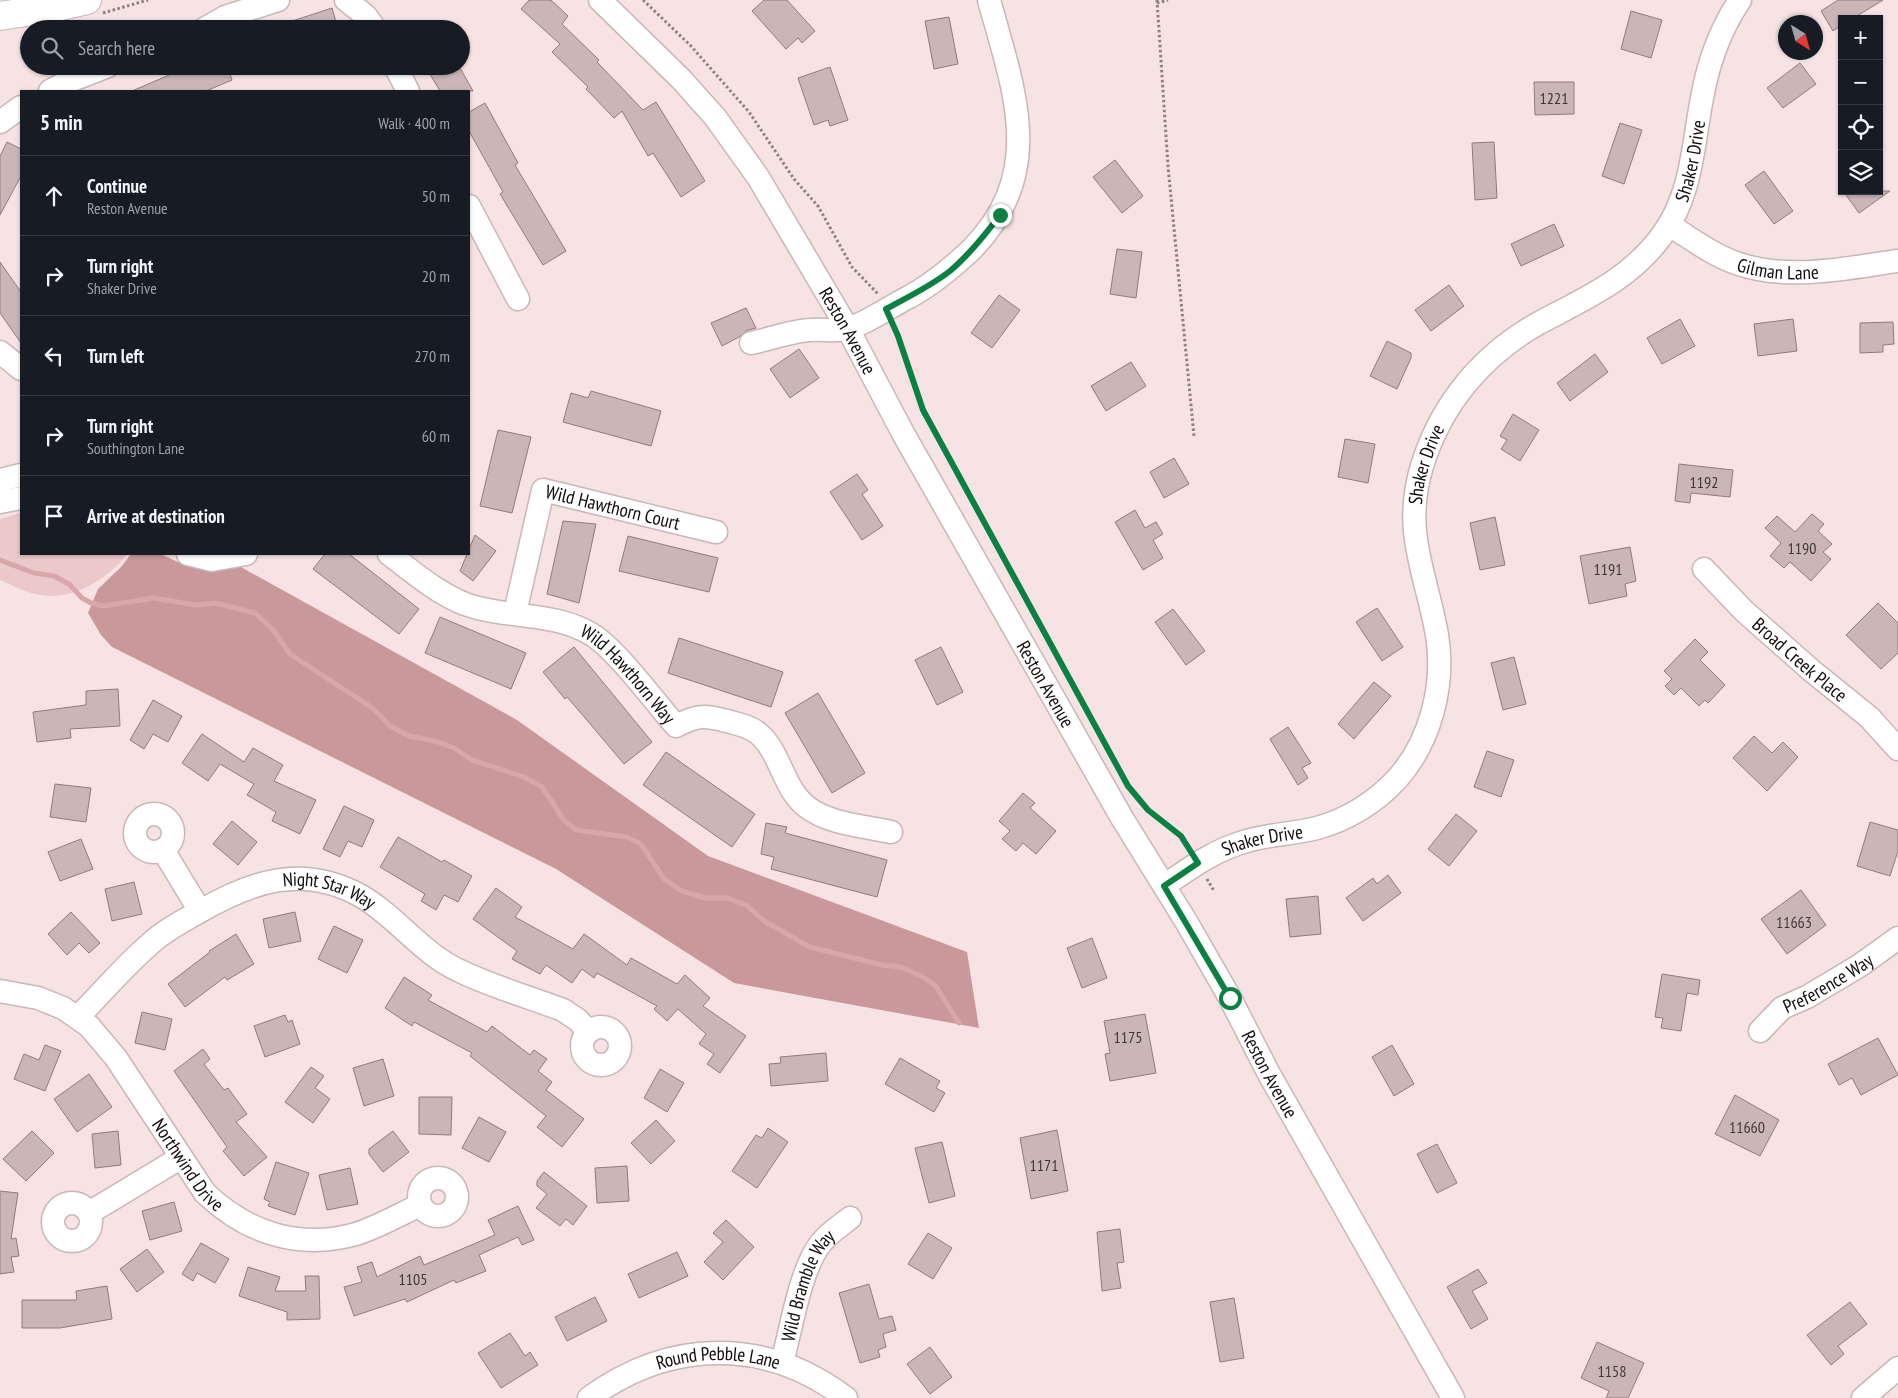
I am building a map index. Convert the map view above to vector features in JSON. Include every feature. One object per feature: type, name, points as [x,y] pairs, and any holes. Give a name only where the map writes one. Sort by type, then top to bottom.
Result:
[{"type":"main road","points":[[0,16],[47,9],[87,0]]},
{"type":"street","points":[[220,20],[278,0]]},
{"type":"street","points":[[346,0],[369,20]]},
{"type":"street","name":"Reston Avenue","points":[[600,0],[681,79],[715,117],[744,155],[848,329],[904,435],[1122,818],[1225,990],[1269,1074],[1453,1398]]},
{"type":"street","points":[[751,343],[809,330],[848,329],[925,288],[950,270],[982,238],[1000,215],[1016,174],[1019,150],[1018,127],[1008,70],[989,0]]},
{"type":"street","name":"Shaker Drive","points":[[1164,886],[1198,863],[1222,850],[1247,840],[1316,828],[1336,822],[1357,811],[1379,796],[1404,769],[1417,751],[1427,729],[1437,693],[1440,668],[1437,636],[1415,543],[1414,514],[1415,496],[1434,433],[1452,401],[1481,367],[1514,340],[1538,324],[1594,296],[1622,276],[1648,253],[1669,225],[1687,184],[1708,72],[1720,38],[1740,0]]},
{"type":"street","points":[[52,90],[85,75]]},
{"type":"street","points":[[400,75],[407,90]]},
{"type":"street","points":[[0,122],[20,108]]},
{"type":"street","points":[[470,208],[518,299]]},
{"type":"street","name":"Gilman Lane","points":[[1669,225],[1717,255],[1739,264],[1765,270],[1790,272],[1832,270],[1898,261]]},
{"type":"street","points":[[0,352],[20,368]]},
{"type":"street","points":[[0,480],[20,475]]},
{"type":"street","name":"Wild Hawthorn Court","points":[[516,613],[543,490],[716,532]]},
{"type":"street","points":[[0,502],[20,498]]},
{"type":"street","points":[[192,555],[212,560],[240,555]]},
{"type":"street","name":"Wild Hawthorn Way","points":[[390,555],[444,594],[466,604],[488,610],[555,619],[592,634],[608,649],[676,726],[693,717],[707,716],[748,728],[759,734],[767,744],[794,795],[806,806],[820,816],[891,832]]},
{"type":"street","name":"Broad Creek Place","points":[[1704,569],[1744,611],[1812,671],[1870,717],[1898,749]]},
{"type":"street","points":[[164,850],[200,911]]},
{"type":"street","name":"Night Star Way","points":[[78,1017],[148,945],[165,932],[200,911],[251,885],[271,880],[295,878],[317,880],[338,886],[370,902],[441,960],[459,971],[563,1010],[578,1020],[589,1032]]},
{"type":"street","name":"Preference Way","points":[[1760,1031],[1782,1008],[1807,997],[1859,966],[1898,938]]},
{"type":"street","name":"Northwind Drive","points":[[0,991],[38,998],[78,1017],[89,1026],[116,1058],[180,1158],[205,1193],[223,1210],[262,1232],[286,1239],[310,1241],[343,1237],[359,1233],[420,1206]]},
{"type":"street","points":[[89,1213],[180,1158]]},
{"type":"street","name":"Wild Bramble Way","points":[[782,1363],[798,1301],[817,1249],[835,1229],[850,1218]]},
{"type":"street","name":"Round Pebble Lane","points":[[589,1398],[620,1377],[646,1365],[698,1353],[725,1352],[753,1355],[782,1363],[807,1373],[846,1398]]},
{"type":"street","points":[[1863,1398],[1898,1368]]},
{"type":"path","points":[[643,0],[690,45],[749,112],[794,179],[818,206],[852,267],[877,292],[898,336],[923,410],[1128,786],[1148,810],[1181,836],[1214,891]]},
{"type":"path","points":[[1168,0],[1157,1],[1168,166],[1194,436]]},
{"type":"shaded area","points":[[20,513],[20,555],[126,555],[110,572],[89,586],[65,595],[35,594],[0,580],[0,519]]},
{"type":"shaded area","points":[[130,555],[163,555],[184,565],[203,569],[239,566],[517,720],[708,856],[967,952],[979,1028],[734,983],[556,869],[112,647],[101,635],[88,613],[98,589],[121,567]]},
{"type":"building","points":[[529,0],[551,0],[568,16],[562,24],[599,60],[597,62],[643,110],[656,102],[705,181],[681,197],[653,153],[648,156],[622,111],[614,118],[586,89],[588,87],[552,52],[560,44],[521,9]]},
{"type":"building","points":[[764,0],[787,0],[815,31],[802,43],[798,38],[786,49],[752,11]]},
{"type":"building","points":[[1838,0],[1883,0],[1859,15],[1838,15],[1838,28],[1833,31],[1821,11]]},
{"type":"building","points":[[332,8],[335,20],[295,20]]},
{"type":"building","points":[[1631,11],[1662,20],[1651,58],[1621,49]]},
{"type":"building","points":[[949,17],[958,64],[934,69],[925,21]]},
{"type":"building","points":[[1800,63],[1816,84],[1783,108],[1767,88]]},
{"type":"building","points":[[830,67],[848,120],[830,126],[828,120],[814,125],[798,78]]},
{"type":"building","points":[[169,75],[230,75],[232,80],[208,90],[134,90]]},
{"type":"building","points":[[430,75],[464,75],[473,91],[470,90],[439,90]]},
{"type":"building","points":[[1534,82],[1574,82],[1574,114],[1535,115]]},
{"type":"building","points":[[485,103],[518,163],[515,165],[566,251],[543,265],[500,194],[503,192],[470,133],[470,111]]},
{"type":"building","points":[[1620,123],[1642,130],[1624,184],[1602,176]]},
{"type":"building","points":[[7,142],[20,148],[20,178],[0,215],[0,156]]},
{"type":"building","points":[[1494,142],[1497,198],[1475,200],[1472,143]]},
{"type":"building","points":[[1115,160],[1143,196],[1122,213],[1093,177]]},
{"type":"building","points":[[1764,171],[1793,211],[1774,224],[1745,185]]},
{"type":"building","points":[[1883,191],[1890,191],[1859,213],[1846,195],[1883,195]]},
{"type":"building","points":[[1554,224],[1564,246],[1521,266],[1511,244]]},
{"type":"building","points":[[1117,249],[1142,252],[1136,298],[1110,294]]},
{"type":"building","points":[[0,262],[20,291],[20,342],[0,313]]},
{"type":"building","points":[[1449,285],[1464,306],[1431,331],[1415,310]]},
{"type":"building","points":[[999,295],[1020,310],[992,348],[971,333]]},
{"type":"building","points":[[746,308],[756,328],[748,330],[722,346],[711,323]]},
{"type":"building","points":[[1680,319],[1695,346],[1662,364],[1647,338]]},
{"type":"building","points":[[1793,319],[1797,351],[1758,356],[1754,324]]},
{"type":"building","points":[[1893,322],[1894,344],[1883,345],[1883,352],[1860,353],[1860,323]]},
{"type":"building","points":[[1387,341],[1411,353],[1411,358],[1397,389],[1370,376]]},
{"type":"building","points":[[799,349],[819,378],[790,398],[770,369]]},
{"type":"building","points":[[1595,354],[1608,372],[1570,401],[1557,383]]},
{"type":"building","points":[[1131,362],[1146,386],[1106,411],[1091,386]]},
{"type":"building","points":[[591,391],[661,411],[651,446],[563,422],[571,393],[588,398]]},
{"type":"building","points":[[1513,414],[1539,430],[1520,461],[1501,449],[1507,440],[1500,436]]},
{"type":"building","points":[[498,430],[531,437],[512,513],[480,506]]},
{"type":"building","points":[[1345,439],[1375,444],[1368,483],[1338,477]]},
{"type":"building","points":[[1174,458],[1189,484],[1164,498],[1150,472]]},
{"type":"building","points":[[1679,464],[1733,470],[1730,497],[1691,493],[1690,503],[1675,501]]},
{"type":"building","points":[[857,474],[868,490],[862,494],[883,526],[862,540],[830,492]]},
{"type":"building","points":[[1135,510],[1145,528],[1156,522],[1163,534],[1153,540],[1163,558],[1143,570],[1115,522]]},
{"type":"building","points":[[1812,514],[1824,524],[1818,531],[1832,544],[1823,552],[1831,559],[1811,581],[1790,562],[1784,568],[1770,556],[1781,543],[1765,528],[1777,516],[1795,532]]},
{"type":"building","points":[[1495,517],[1505,565],[1480,570],[1470,523]]},
{"type":"building","points":[[563,521],[596,524],[579,603],[547,594]]},
{"type":"building","points":[[475,535],[496,551],[473,581],[460,571],[467,555],[470,555],[470,547]]},
{"type":"building","points":[[628,536],[718,558],[709,592],[619,571]]},
{"type":"building","points":[[1630,547],[1636,581],[1625,584],[1627,596],[1589,604],[1580,556]]},
{"type":"building","points":[[324,555],[350,555],[419,609],[399,634],[313,569]]},
{"type":"building","points":[[1878,603],[1898,623],[1898,653],[1881,669],[1846,635]]},
{"type":"building","points":[[1377,608],[1403,647],[1382,661],[1356,622]]},
{"type":"building","points":[[1173,609],[1205,651],[1186,665],[1155,622]]},
{"type":"building","points":[[440,617],[526,653],[511,689],[425,653]]},
{"type":"building","points":[[679,638],[783,672],[771,707],[668,673]]},
{"type":"building","points":[[1695,639],[1708,652],[1700,660],[1725,685],[1708,703],[1705,700],[1699,706],[1681,688],[1674,695],[1665,686],[1672,679],[1664,671]]},
{"type":"building","points":[[574,647],[652,742],[624,764],[543,672]]},
{"type":"building","points":[[941,647],[963,692],[937,705],[915,660]]},
{"type":"building","points":[[1514,657],[1526,704],[1503,710],[1491,663]]},
{"type":"building","points":[[1374,682],[1391,696],[1354,739],[1338,724]]},
{"type":"building","points":[[118,689],[120,726],[70,729],[71,738],[37,742],[33,712],[86,705],[86,691]]},
{"type":"building","points":[[818,693],[865,773],[832,793],[785,713]]},
{"type":"building","points":[[153,700],[182,716],[168,742],[153,734],[144,749],[130,740]]},
{"type":"building","points":[[1288,727],[1311,763],[1302,768],[1308,778],[1298,785],[1270,739]]},
{"type":"building","points":[[202,734],[244,762],[253,748],[283,765],[274,781],[316,800],[300,834],[272,821],[276,812],[247,795],[254,784],[220,764],[208,781],[182,763]]},
{"type":"building","points":[[1754,736],[1772,753],[1783,742],[1798,757],[1767,791],[1733,758]]},
{"type":"building","points":[[1487,751],[1514,760],[1501,797],[1474,787]]},
{"type":"building","points":[[666,752],[755,814],[732,847],[643,785]]},
{"type":"building","points":[[55,784],[91,788],[86,822],[50,817]]},
{"type":"building","points":[[1023,793],[1035,803],[1030,808],[1056,831],[1036,854],[1023,843],[1016,851],[1002,839],[1010,831],[999,821]]},
{"type":"building","points":[[344,806],[374,820],[362,847],[348,841],[340,857],[323,849]]},
{"type":"building","points":[[1456,814],[1477,831],[1449,866],[1428,849]]},
{"type":"building","points":[[232,821],[257,842],[238,865],[213,844]]},
{"type":"building","points":[[1870,822],[1898,830],[1898,851],[1890,876],[1857,866]]},
{"type":"building","points":[[766,823],[787,827],[785,833],[887,860],[877,897],[771,869],[774,857],[761,854]]},
{"type":"building","points":[[398,837],[442,862],[444,860],[472,876],[458,902],[444,895],[436,910],[421,901],[425,894],[380,867]]},
{"type":"building","points":[[81,839],[93,869],[60,881],[48,852]]},
{"type":"building","points":[[1388,875],[1401,893],[1363,921],[1346,898],[1373,878],[1377,884]]},
{"type":"building","points":[[134,882],[142,914],[112,921],[105,889]]},
{"type":"building","points":[[496,888],[522,907],[515,917],[573,949],[584,934],[627,965],[631,958],[677,984],[685,975],[710,998],[703,1006],[746,1036],[720,1073],[707,1064],[714,1054],[699,1044],[706,1034],[678,1009],[667,1021],[654,1009],[657,1006],[597,973],[594,978],[582,969],[572,983],[546,965],[540,974],[512,959],[517,951],[473,919]]},
{"type":"building","points":[[1801,890],[1826,925],[1787,954],[1761,919]]},
{"type":"building","points":[[1318,896],[1321,934],[1290,937],[1286,899]]},
{"type":"building","points":[[71,912],[100,943],[89,953],[79,943],[67,955],[48,934]]},
{"type":"building","points":[[295,912],[301,941],[269,948],[263,919]]},
{"type":"building","points":[[334,926],[363,940],[347,973],[318,959]]},
{"type":"building","points":[[236,934],[254,964],[227,980],[225,977],[185,1007],[168,984],[209,951]]},
{"type":"building","points":[[1092,938],[1107,978],[1082,988],[1067,948]]},
{"type":"building","points":[[1662,974],[1700,980],[1698,995],[1687,993],[1681,1031],[1661,1028],[1663,1018],[1655,1017]]},
{"type":"building","points":[[404,977],[432,995],[428,1000],[487,1032],[492,1026],[530,1055],[534,1050],[547,1059],[538,1071],[552,1082],[546,1090],[584,1119],[562,1147],[537,1127],[546,1116],[470,1056],[472,1053],[414,1022],[412,1026],[385,1008]]},
{"type":"building","points":[[142,1012],[172,1019],[165,1050],[135,1043]]},
{"type":"building","points":[[1145,1014],[1156,1073],[1110,1081],[1105,1054],[1110,1053],[1104,1021]]},
{"type":"building","points":[[285,1015],[288,1022],[292,1020],[300,1044],[265,1057],[254,1026]]},
{"type":"building","points":[[1878,1038],[1898,1075],[1861,1095],[1852,1078],[1839,1085],[1828,1064]]},
{"type":"building","points":[[45,1045],[61,1051],[45,1091],[14,1079],[24,1054],[39,1060]]},
{"type":"building","points":[[1392,1045],[1414,1084],[1394,1096],[1372,1057]]},
{"type":"building","points":[[203,1049],[210,1059],[204,1064],[224,1090],[228,1088],[247,1114],[236,1122],[267,1157],[244,1176],[223,1151],[227,1147],[174,1071]]},
{"type":"building","points":[[826,1053],[828,1081],[771,1086],[769,1064],[781,1063],[780,1057]]},
{"type":"building","points":[[900,1058],[940,1081],[936,1088],[945,1093],[934,1112],[885,1084]]},
{"type":"building","points":[[383,1059],[394,1096],[364,1106],[353,1068]]},
{"type":"building","points":[[311,1067],[324,1076],[315,1088],[330,1099],[313,1123],[285,1102]]},
{"type":"building","points":[[660,1069],[684,1083],[667,1112],[644,1098]]},
{"type":"building","points":[[89,1074],[112,1107],[77,1132],[54,1099]]},
{"type":"building","points":[[1735,1095],[1779,1120],[1760,1156],[1715,1134]]},
{"type":"building","points":[[419,1097],[452,1097],[451,1135],[419,1134]]},
{"type":"building","points":[[479,1117],[506,1132],[489,1162],[462,1148]]},
{"type":"building","points":[[656,1120],[675,1141],[651,1164],[631,1143]]},
{"type":"building","points":[[768,1128],[788,1142],[757,1188],[732,1171],[756,1135],[762,1138]]},
{"type":"building","points":[[1057,1130],[1068,1191],[1031,1199],[1020,1138]]},
{"type":"building","points":[[32,1131],[54,1153],[26,1181],[3,1159]]},
{"type":"building","points":[[118,1131],[121,1165],[95,1168],[92,1134]]},
{"type":"building","points":[[393,1131],[409,1152],[383,1172],[369,1154],[369,1149]]},
{"type":"building","points":[[942,1142],[955,1196],[929,1203],[915,1148]]},
{"type":"building","points":[[1437,1144],[1457,1183],[1437,1193],[1417,1154]]},
{"type":"building","points":[[276,1162],[309,1173],[295,1215],[268,1206],[270,1202],[264,1199]]},
{"type":"building","points":[[627,1166],[629,1201],[597,1203],[595,1168]]},
{"type":"building","points":[[350,1168],[358,1204],[327,1210],[319,1175]]},
{"type":"building","points":[[544,1172],[587,1206],[573,1225],[566,1219],[560,1226],[536,1208],[547,1194],[537,1186],[537,1181]]},
{"type":"building","points":[[0,1191],[18,1193],[11,1239],[16,1238],[19,1256],[11,1257],[14,1272],[0,1274]]},
{"type":"building","points":[[174,1202],[182,1231],[150,1240],[142,1211]]},
{"type":"building","points":[[518,1206],[534,1240],[522,1245],[518,1237],[479,1255],[486,1271],[456,1283],[454,1280],[407,1302],[405,1299],[354,1316],[344,1287],[362,1282],[357,1267],[372,1262],[377,1277],[420,1256],[424,1265],[495,1235],[488,1220]]},
{"type":"building","points":[[726,1220],[754,1247],[723,1280],[704,1262],[723,1242],[713,1233]]},
{"type":"building","points":[[1120,1229],[1124,1262],[1117,1263],[1121,1288],[1102,1291],[1097,1232]]},
{"type":"building","points":[[928,1233],[952,1248],[933,1279],[908,1264]]},
{"type":"building","points":[[201,1243],[229,1259],[215,1283],[197,1273],[193,1281],[182,1274]]},
{"type":"building","points":[[147,1249],[164,1272],[137,1292],[120,1269]]},
{"type":"building","points":[[677,1252],[688,1276],[639,1298],[628,1274]]},
{"type":"building","points":[[248,1267],[280,1277],[275,1291],[306,1291],[305,1276],[319,1276],[320,1319],[287,1320],[287,1312],[239,1296]]},
{"type":"building","points":[[1478,1269],[1487,1283],[1472,1291],[1488,1319],[1471,1329],[1447,1287]]},
{"type":"building","points":[[869,1284],[879,1319],[892,1316],[896,1330],[883,1334],[886,1347],[878,1350],[880,1357],[860,1363],[839,1293]]},
{"type":"building","points":[[107,1286],[112,1319],[60,1328],[22,1328],[22,1300],[77,1300],[76,1291]]},
{"type":"building","points":[[595,1297],[607,1321],[567,1341],[555,1317]]},
{"type":"building","points":[[1234,1298],[1244,1358],[1220,1362],[1210,1302]]},
{"type":"building","points":[[1850,1302],[1867,1324],[1838,1346],[1844,1354],[1831,1365],[1807,1335]]},
{"type":"building","points":[[510,1333],[525,1356],[530,1352],[538,1365],[501,1388],[478,1353]]},
{"type":"building","points":[[1597,1342],[1644,1363],[1628,1398],[1606,1398],[1609,1391],[1581,1378]]},
{"type":"building","points":[[930,1347],[952,1377],[930,1394],[907,1364]]},
{"type":"waterway","points":[[0,560],[34,573],[54,576],[69,584],[82,598],[103,606],[153,598],[196,605],[215,603],[255,613],[274,631],[290,654],[374,709],[390,726],[409,736],[435,741],[454,748],[472,760],[524,777],[542,787],[564,820],[576,830],[627,837],[641,844],[664,879],[682,891],[705,898],[727,898],[746,905],[764,921],[810,947],[882,965],[901,967],[921,976],[935,985],[959,1023]]},
{"type":"route","points":[[1000,215],[982,238],[950,270],[925,288],[886,309],[898,336],[923,410],[1128,786],[1148,810],[1181,836],[1198,863],[1164,886],[1230,998]]}]
